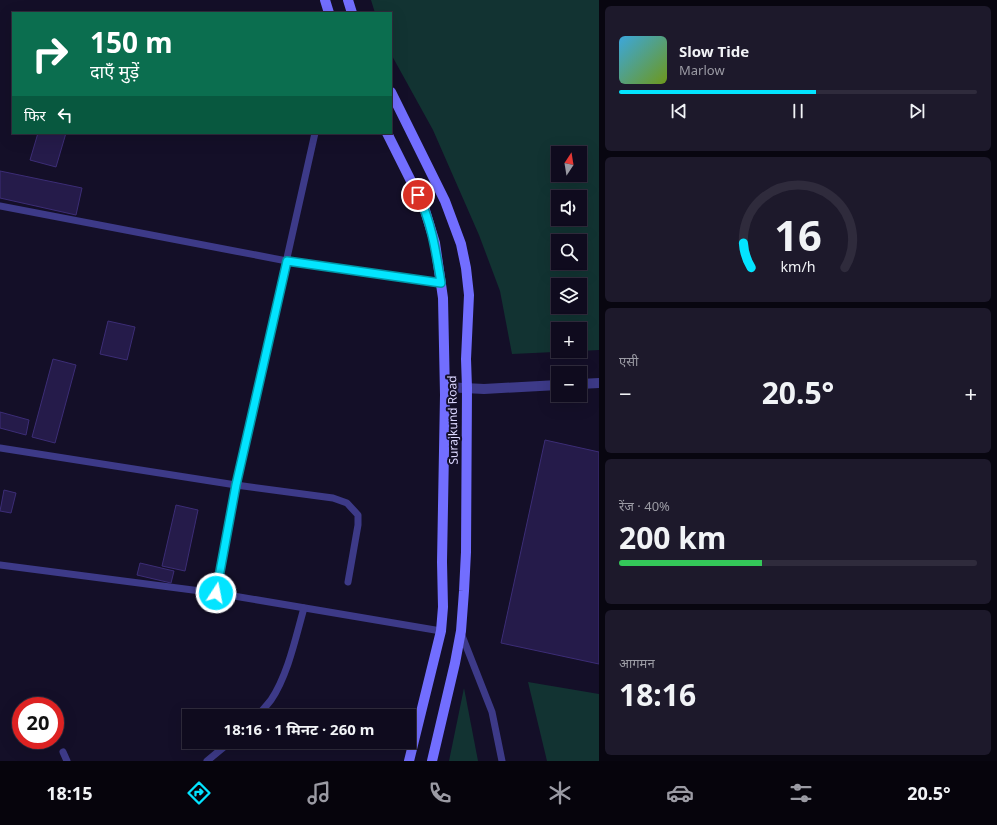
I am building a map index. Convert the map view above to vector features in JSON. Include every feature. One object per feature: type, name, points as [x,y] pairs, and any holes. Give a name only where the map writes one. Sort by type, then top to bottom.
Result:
[{"type":"main road","points":[[325,0],[329,12]]},
{"type":"main road","points":[[348,0],[352,12]]},
{"type":"main road","name":"Surajkund Road","points":[[392,94],[445,201],[461,244],[466,268],[469,295],[466,359],[466,552],[460,631],[455,663],[432,761]]},
{"type":"main road","name":"Surajkund Road","points":[[388,134],[424,207],[435,243],[441,283],[445,387],[443,607],[441,631],[409,761]]},
{"type":"street","points":[[587,384],[599,383]]},
{"type":"street","points":[[445,387],[484,389],[551,385]]},
{"type":"lane","points":[[216,593],[236,485],[315,134]]},
{"type":"lane","points":[[0,206],[287,261],[441,283]]},
{"type":"lane","points":[[0,448],[236,485],[333,498],[347,503],[358,515],[358,525],[348,582]]},
{"type":"lane","points":[[0,565],[216,593],[441,631]]},
{"type":"lane","points":[[264,709],[272,700],[281,681],[293,650],[304,608]]},
{"type":"lane","points":[[460,631],[492,712],[502,761]]},
{"type":"lane","points":[[207,761],[222,749]]},
{"type":"lane","points":[[63,752],[67,761]]},
{"type":"green space","points":[[371,0],[599,0],[599,350],[587,351],[587,322],[551,322],[551,352],[512,354],[500,291],[479,235],[433,130],[392,56],[392,12],[375,12]]},
{"type":"green space","points":[[528,682],[599,694],[599,761],[547,761]]},
{"type":"green space","points":[[464,688],[478,761],[449,761]]},
{"type":"building","points":[[38,134],[66,134],[56,167],[30,160]]},
{"type":"building","points":[[0,171],[82,188],[76,215],[0,198]]},
{"type":"building","points":[[108,321],[135,327],[127,360],[100,354]]},
{"type":"building","points":[[53,359],[76,365],[55,443],[32,437]]},
{"type":"building","points":[[0,412],[29,420],[26,435],[0,428]]},
{"type":"building","points":[[545,440],[599,452],[599,664],[501,643]]},
{"type":"building","points":[[4,490],[16,493],[11,513],[0,511]]},
{"type":"building","points":[[176,505],[198,510],[185,571],[162,566]]},
{"type":"building","points":[[140,563],[174,571],[171,583],[137,575]]},
{"type":"route","points":[[216,593],[236,485],[287,261],[441,283],[435,243],[424,207],[418,195]]}]
